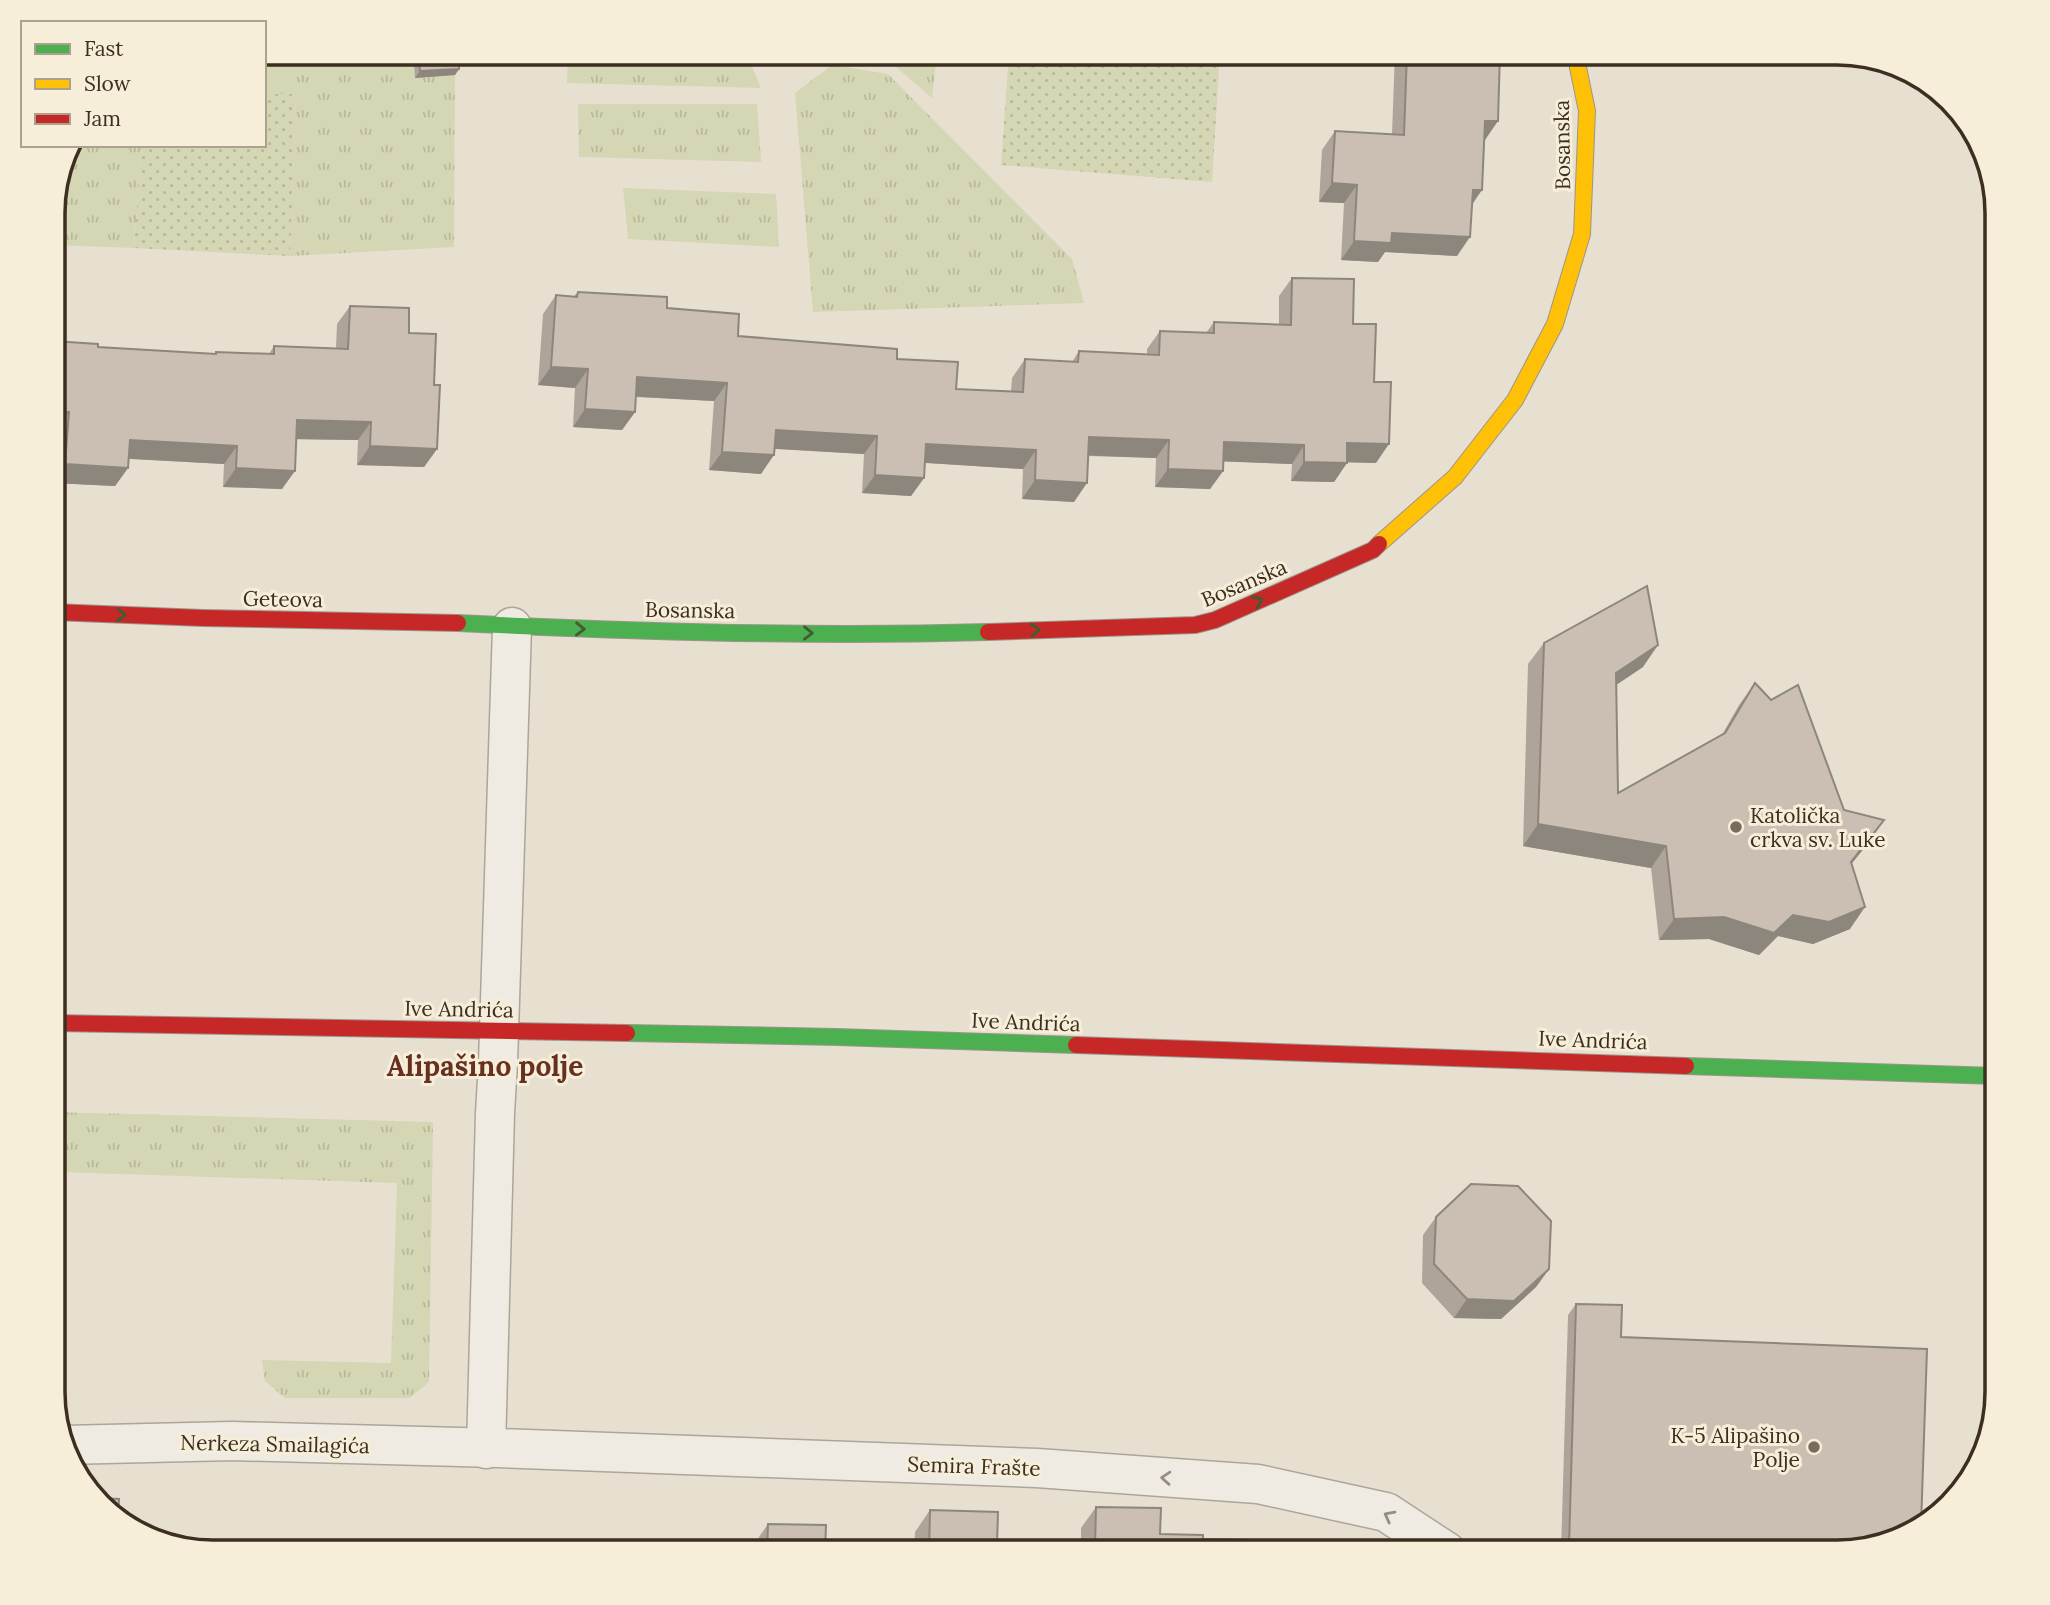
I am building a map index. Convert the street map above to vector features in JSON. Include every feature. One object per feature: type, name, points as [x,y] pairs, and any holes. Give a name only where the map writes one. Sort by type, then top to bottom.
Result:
[{"type":"main road","name":"Bosanska","points":[[512,627],[886,635],[1195,625],[1215,620],[1373,550],[1455,477],[1515,400],[1555,324],[1582,234],[1587,111],[1577,65]]},
{"type":"main road","name":"Geteova","points":[[65,612],[512,627]]},
{"type":"main road","name":"Ive Andrića","points":[[65,1023],[837,1037],[1985,1076]]},
{"type":"street","points":[[486,1449],[512,627]]},
{"type":"street","name":"Nerkeza Smailagića","points":[[75,1445],[232,1441],[486,1449]]},
{"type":"street","name":"Semira Frašte","points":[[486,1449],[1037,1468],[1258,1484],[1386,1511],[1429,1540]]},
{"type":"green space","points":[[266,65],[414,65],[415,78],[455,75],[454,247],[290,256],[296,94],[266,94]]},
{"type":"green space","points":[[568,65],[751,65],[761,88],[567,83]]},
{"type":"green space","points":[[832,65],[888,74],[1072,259],[1084,303],[813,312],[795,93]]},
{"type":"green space","points":[[894,65],[936,65],[932,98]]},
{"type":"green space","points":[[1008,65],[1219,65],[1212,182],[1001,165]]},
{"type":"green space","points":[[266,94],[296,94],[290,256],[134,248],[142,147],[266,147]]},
{"type":"green space","points":[[578,104],[757,104],[761,162],[579,157]]},
{"type":"green space","points":[[81,147],[142,147],[134,248],[65,245],[68,184]]},
{"type":"green space","points":[[623,188],[776,194],[779,247],[628,239]]},
{"type":"green space","points":[[65,1112],[433,1122],[429,1382],[410,1398],[285,1398],[265,1381],[262,1360],[391,1363],[397,1183],[65,1172]]},
{"type":"building","points":[[419,65],[459,65],[459,69],[420,71]]},
{"type":"building","points":[[1407,65],[1500,65],[1498,121],[1485,121],[1482,190],[1473,190],[1470,237],[1392,233],[1391,243],[1354,241],[1357,185],[1332,183],[1335,131],[1404,135]]},
{"type":"building","points":[[1292,278],[1354,279],[1353,324],[1376,324],[1374,382],[1391,382],[1389,444],[1347,443],[1347,463],[1304,462],[1304,445],[1224,442],[1223,471],[1168,469],[1169,440],[1089,437],[1087,483],[1035,480],[1036,450],[926,444],[924,478],[875,475],[877,436],[776,430],[774,455],[722,452],[727,383],[637,377],[635,412],[585,409],[588,369],[551,367],[556,295],[577,297],[578,292],[667,297],[667,308],[739,314],[738,336],[897,349],[897,359],[958,362],[956,389],[1023,392],[1025,359],[1078,362],[1079,351],[1159,355],[1160,331],[1214,333],[1214,322],[1291,325]]},
{"type":"building","points":[[350,306],[409,308],[409,333],[436,334],[434,385],[440,385],[437,449],[370,446],[371,422],[297,420],[295,471],[236,468],[237,446],[130,440],[128,468],[65,464],[69,412],[65,412],[65,342],[98,344],[98,347],[216,354],[274,354],[274,346],[348,349]]},
{"type":"building","points":[[1647,586],[1658,645],[1616,673],[1618,793],[1725,733],[1755,683],[1771,700],[1798,685],[1844,810],[1884,820],[1851,862],[1865,907],[1829,922],[1793,915],[1774,933],[1724,917],[1674,919],[1666,846],[1538,824],[1544,643]]},
{"type":"building","points":[[1471,1184],[1518,1186],[1551,1221],[1549,1269],[1514,1301],[1467,1299],[1434,1264],[1436,1217]]},
{"type":"building","points":[[1576,1304],[1622,1305],[1621,1337],[1927,1349],[1921,1514],[1903,1525],[1876,1535],[1838,1540],[1569,1540]]},
{"type":"building","points":[[110,1499],[119,1499],[119,1507]]},
{"type":"building","points":[[1096,1507],[1161,1508],[1160,1534],[1203,1535],[1203,1539],[1252,1540],[1095,1540]]},
{"type":"building","points":[[930,1510],[998,1512],[997,1540],[929,1540]]},
{"type":"building","points":[[768,1524],[826,1525],[825,1540],[767,1540]]},
{"type":"traffic: fast","points":[[458,623],[723,633],[988,632]]},
{"type":"traffic: fast","points":[[627,1033],[1076,1045]]},
{"type":"traffic: fast","points":[[1686,1066],[1985,1076]]},
{"type":"traffic: slow","points":[[1379,544],[1455,477],[1515,400],[1555,324],[1582,234],[1587,111],[1577,65]]},
{"type":"traffic: jam","points":[[988,632],[1195,625],[1215,620],[1373,550],[1379,544]]},
{"type":"traffic: jam","points":[[65,612],[458,623]]},
{"type":"traffic: jam","points":[[65,1023],[627,1033]]},
{"type":"traffic: jam","points":[[1076,1045],[1686,1066]]},
{"type":"place","name":"Katolička crkva sv. Luke","points":[[1736,827]]},
{"type":"place","name":"K-5 Alipašino Polje","points":[[1814,1447]]},
{"type":"district","name":"Alipašino polje","points":[[485,1066]]}]
